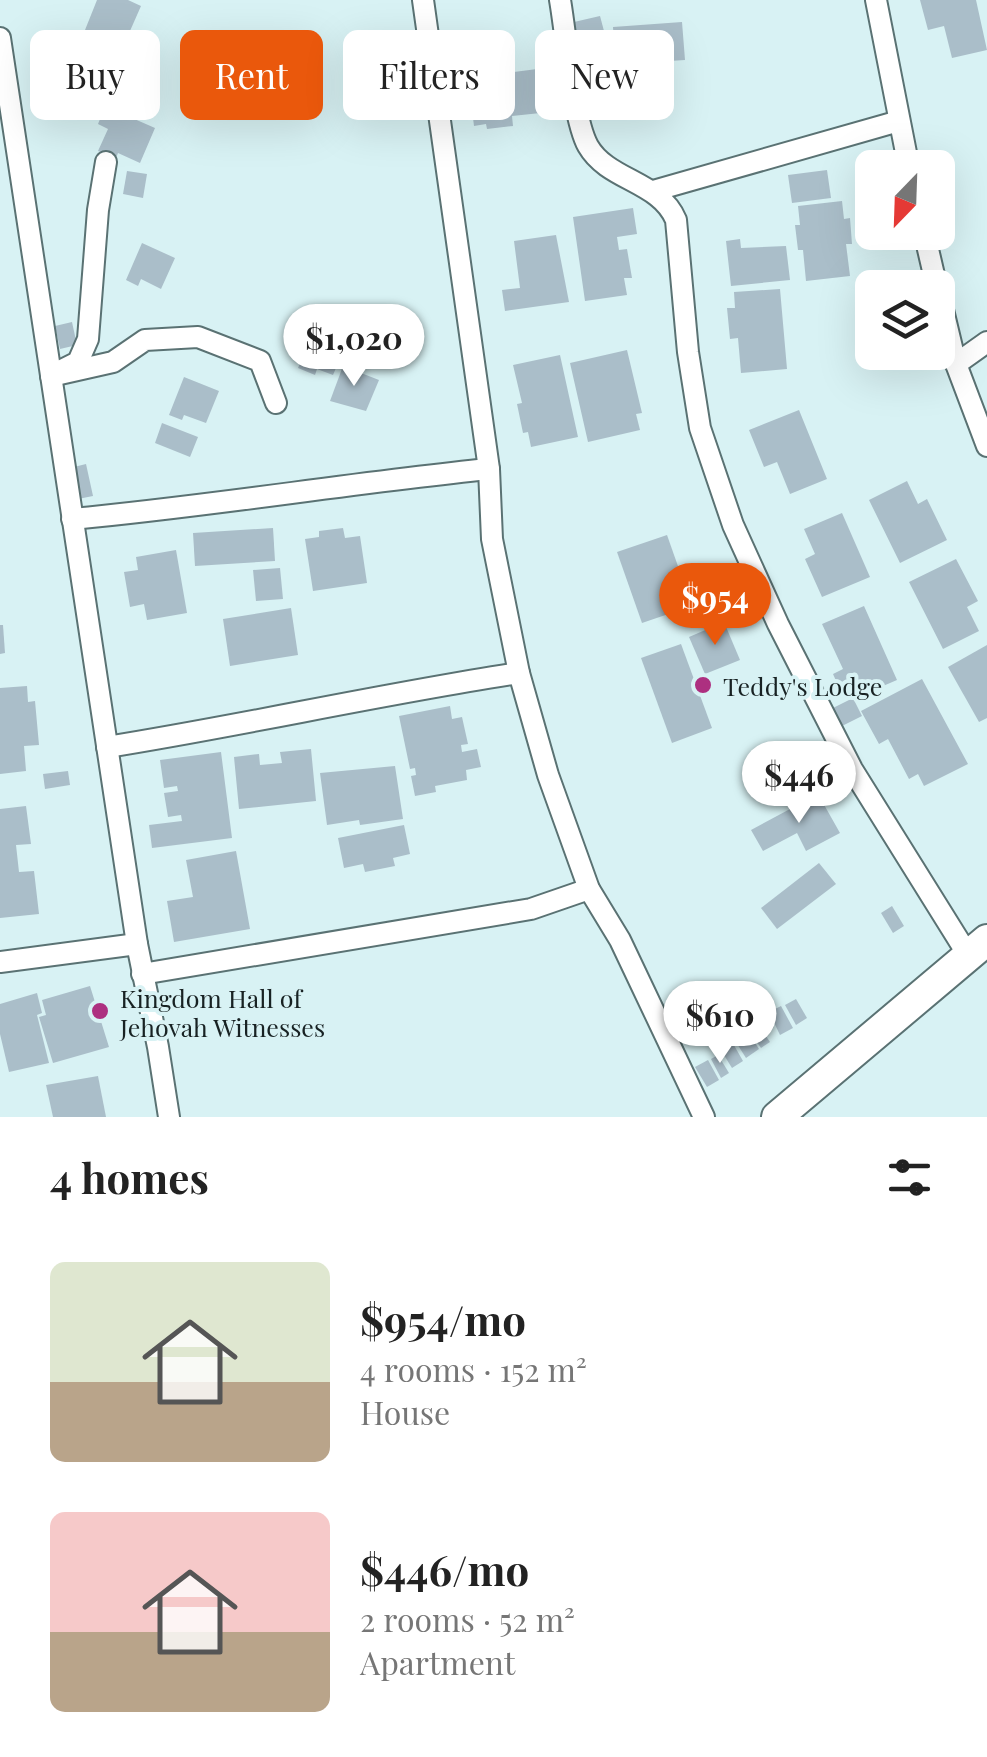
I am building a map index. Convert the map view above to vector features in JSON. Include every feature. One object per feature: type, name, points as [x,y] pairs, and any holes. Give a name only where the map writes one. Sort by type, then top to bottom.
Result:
[{"type":"street","points":[[422,0],[489,469],[492,538],[519,673],[548,775],[589,889],[636,972],[704,1117]]},
{"type":"street","points":[[560,0],[588,146],[616,170],[652,191],[671,208],[676,220],[688,352],[700,428],[733,525],[852,769],[978,948],[778,1117]]},
{"type":"street","points":[[876,0],[905,150]]},
{"type":"street","points":[[0,38],[4,107],[51,376],[137,944],[168,1117]]},
{"type":"street","points":[[652,191],[899,122]]},
{"type":"street","points":[[51,376],[78,362],[88,339],[98,210],[106,162]]},
{"type":"street","points":[[51,376],[113,362],[145,340],[198,337],[260,361],[276,403]]},
{"type":"street","points":[[956,364],[987,342]]},
{"type":"street","points":[[955,360],[987,446]]},
{"type":"street","points":[[72,519],[198,507],[489,469]]},
{"type":"street","points":[[107,746],[210,730],[403,690],[519,673]]},
{"type":"street","points":[[142,974],[531,908],[589,889]]},
{"type":"street","points":[[0,962],[137,944]]},
{"type":"building","points":[[97,0],[128,0],[141,6],[130,30],[85,30]]},
{"type":"building","points":[[920,0],[976,0],[987,50],[952,58],[944,26],[928,30]]},
{"type":"building","points":[[600,16],[604,30],[576,30],[574,22]]},
{"type":"building","points":[[682,22],[685,60],[674,61],[674,30],[613,27]]},
{"type":"building","points":[[535,69],[535,114],[515,116],[515,72]]},
{"type":"building","points":[[100,120],[137,120],[155,128],[140,163],[118,153],[116,158],[98,151],[108,129],[98,124]]},
{"type":"building","points":[[473,120],[512,120],[513,126],[487,129],[486,124],[474,126]]},
{"type":"building","points":[[827,170],[831,198],[792,203],[788,175]]},
{"type":"building","points":[[127,171],[147,174],[143,198],[123,194]]},
{"type":"building","points":[[842,201],[844,219],[850,218],[852,244],[846,244],[850,276],[806,281],[803,250],[798,250],[795,225],[800,225],[798,206]]},
{"type":"building","points":[[633,208],[637,234],[617,237],[619,250],[627,249],[632,278],[624,278],[627,295],[585,301],[573,217]]},
{"type":"building","points":[[556,235],[569,302],[505,311],[502,290],[520,288],[514,241]]},
{"type":"building","points":[[740,239],[741,248],[786,246],[790,280],[731,286],[726,241]]},
{"type":"building","points":[[142,243],[175,258],[161,289],[141,279],[138,286],[126,280]]},
{"type":"building","points":[[780,289],[787,369],[741,373],[738,338],[730,339],[727,308],[735,308],[734,292]]},
{"type":"building","points":[[72,322],[77,345],[60,349],[55,326]]},
{"type":"building","points":[[307,348],[339,361],[333,375],[317,369],[315,375],[298,368]]},
{"type":"building","points":[[627,350],[642,413],[636,414],[640,430],[588,442],[570,363]]},
{"type":"building","points":[[560,355],[578,437],[531,447],[528,432],[523,433],[517,404],[522,403],[513,365]]},
{"type":"building","points":[[343,366],[379,380],[366,411],[330,401]]},
{"type":"building","points":[[184,377],[219,391],[206,423],[184,415],[182,420],[169,415]]},
{"type":"building","points":[[799,410],[827,479],[790,494],[777,462],[764,467],[749,430]]},
{"type":"building","points":[[162,423],[198,437],[190,457],[155,443]]},
{"type":"building","points":[[86,464],[93,496],[73,500],[66,469]]},
{"type":"building","points":[[907,481],[918,504],[927,499],[947,540],[900,563],[869,500]]},
{"type":"building","points":[[842,513],[870,577],[822,597],[805,559],[815,554],[804,529]]},
{"type":"building","points":[[273,528],[275,561],[195,566],[193,533]]},
{"type":"building","points":[[343,528],[345,538],[360,536],[367,583],[313,591],[305,539],[319,537],[319,531]]},
{"type":"building","points":[[667,535],[692,606],[642,623],[617,552]]},
{"type":"building","points":[[176,550],[187,613],[147,620],[144,604],[130,607],[124,572],[138,570],[136,557]]},
{"type":"building","points":[[956,559],[978,601],[967,607],[979,631],[943,649],[909,582]]},
{"type":"building","points":[[280,568],[283,599],[256,601],[253,570]]},
{"type":"building","points":[[864,606],[897,680],[855,698],[851,688],[841,692],[833,674],[843,669],[822,624]]},
{"type":"building","points":[[291,608],[298,655],[230,666],[223,619]]},
{"type":"building","points":[[724,622],[740,660],[705,674],[689,637]]},
{"type":"building","points":[[0,625],[5,653],[0,654]]},
{"type":"building","points":[[681,644],[712,728],[672,743],[641,658]]},
{"type":"building","points":[[987,645],[987,718],[979,722],[948,667]]},
{"type":"building","points":[[922,679],[968,764],[924,786],[918,774],[909,779],[888,739],[879,744],[861,711]]},
{"type":"building","points":[[27,686],[28,702],[35,701],[39,745],[24,746],[26,771],[0,774],[0,688]]},
{"type":"building","points":[[853,698],[862,716],[840,727],[831,709]]},
{"type":"building","points":[[450,706],[452,719],[462,717],[468,744],[461,745],[462,752],[477,749],[481,767],[466,770],[467,780],[435,786],[436,792],[415,796],[411,776],[416,775],[415,768],[410,769],[399,716]]},
{"type":"building","points":[[311,749],[316,801],[239,809],[234,757],[259,754],[260,765],[282,763],[280,752]]},
{"type":"building","points":[[221,752],[232,838],[152,848],[149,825],[182,821],[181,815],[168,817],[164,793],[178,791],[177,786],[164,788],[160,760]]},
{"type":"building","points":[[395,766],[403,819],[327,825],[320,773]]},
{"type":"building","points":[[68,771],[70,785],[45,789],[43,774]]},
{"type":"building","points":[[818,794],[840,833],[806,851],[797,833],[763,851],[751,830]]},
{"type":"building","points":[[26,806],[31,844],[16,845],[19,872],[34,871],[39,914],[0,918],[0,809]]},
{"type":"building","points":[[404,825],[410,854],[393,858],[395,866],[365,872],[363,864],[344,868],[338,838]]},
{"type":"building","points":[[236,851],[250,929],[174,942],[167,901],[193,897],[186,860]]},
{"type":"building","points":[[819,863],[836,884],[777,929],[761,908]]},
{"type":"building","points":[[892,906],[904,926],[893,933],[881,913]]},
{"type":"building","points":[[90,986],[109,1047],[53,1063],[39,1017],[46,1015],[42,1000]]},
{"type":"building","points":[[37,993],[42,1013],[37,1015],[49,1063],[9,1072],[0,1034],[0,1004]]},
{"type":"building","points":[[754,994],[774,1027],[766,1032],[746,998]]},
{"type":"building","points":[[796,999],[807,1018],[796,1025],[785,1005]]},
{"type":"building","points":[[781,1006],[793,1028],[780,1035],[769,1012]]},
{"type":"building","points":[[759,1026],[770,1042],[761,1048],[750,1032]]},
{"type":"building","points":[[747,1030],[759,1049],[746,1058],[734,1039]]},
{"type":"building","points":[[731,1040],[743,1061],[732,1068],[719,1047]]},
{"type":"building","points":[[718,1055],[729,1073],[721,1078],[711,1059]]},
{"type":"building","points":[[708,1060],[719,1080],[707,1087],[695,1067]]},
{"type":"building","points":[[98,1076],[106,1117],[53,1117],[46,1085]]},
{"type":"place","name":"Teddy's Lodge","points":[[703,685]]},
{"type":"place","name":"Kingdom Hall of Jehovah Witnesses","points":[[100,1011]]}]
